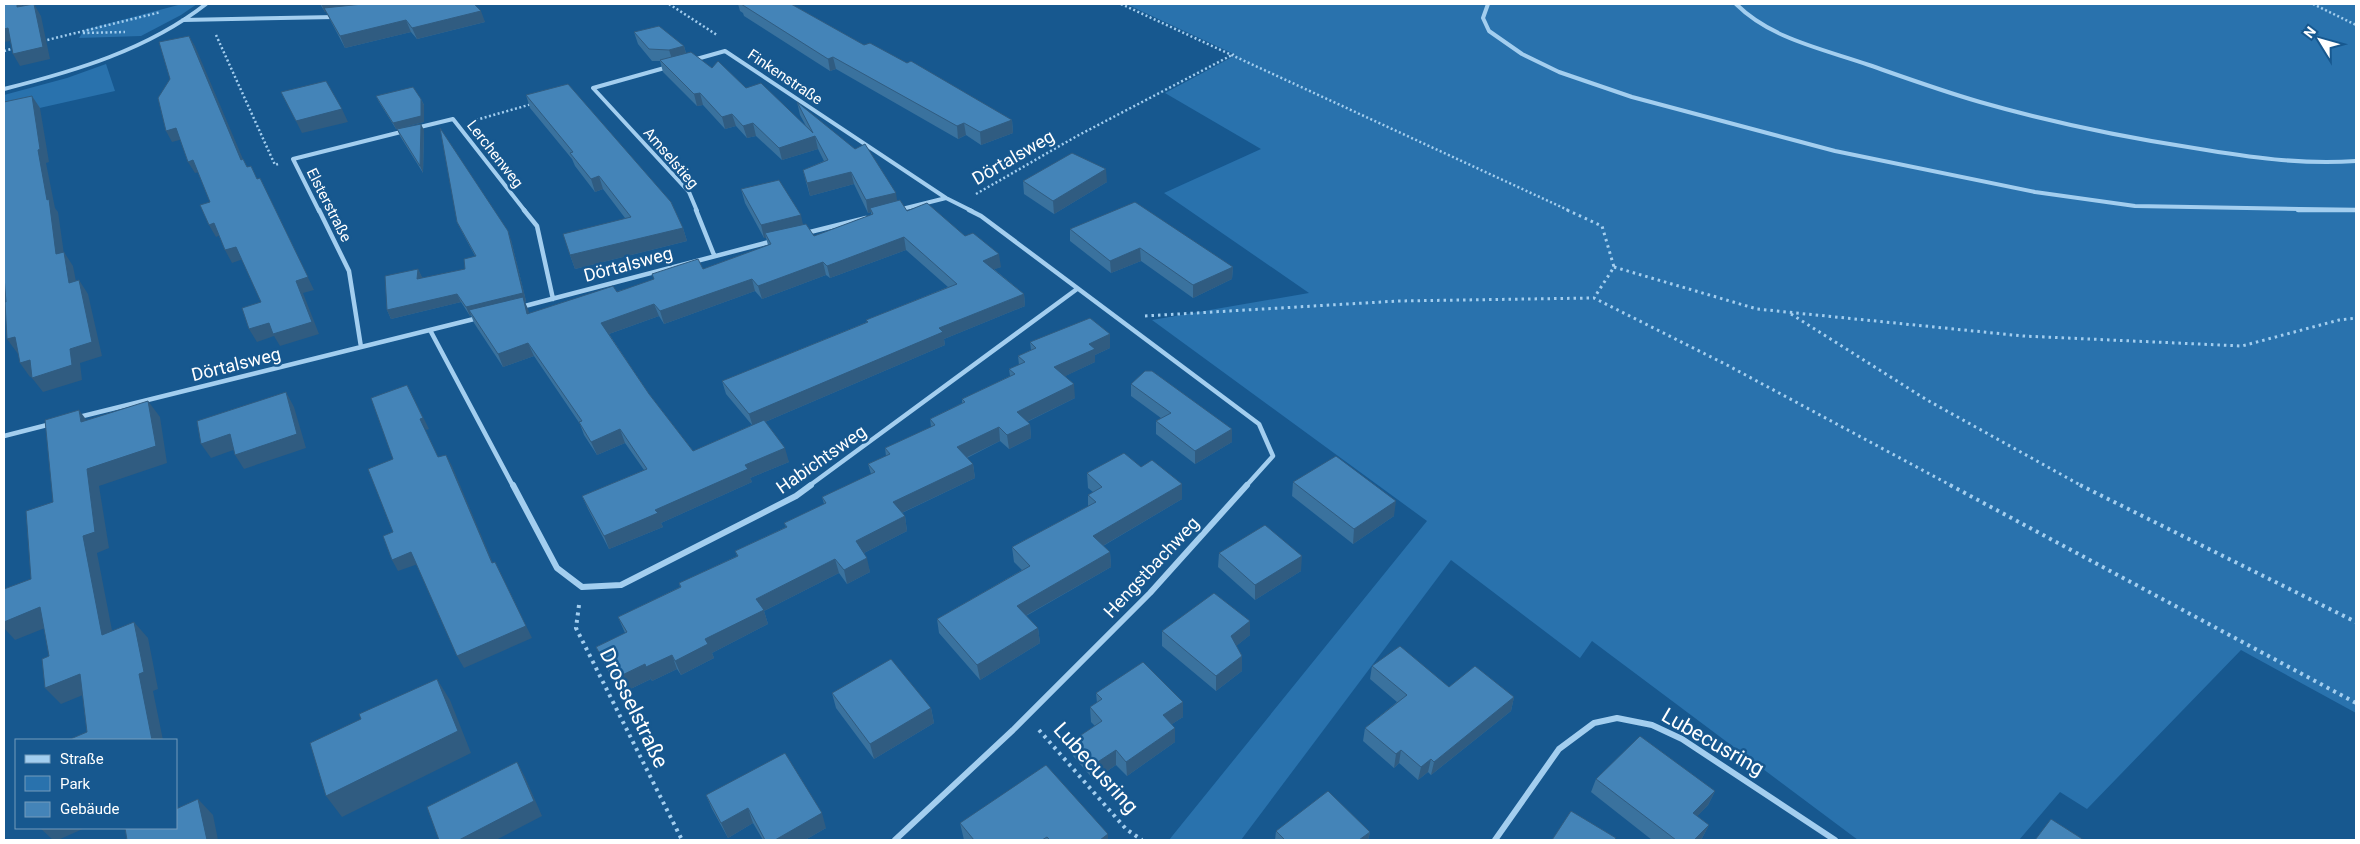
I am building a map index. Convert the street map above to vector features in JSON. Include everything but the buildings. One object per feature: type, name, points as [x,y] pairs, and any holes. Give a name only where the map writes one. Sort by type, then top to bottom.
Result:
[{"type":"street","points":[[4,89],[54,76],[111,56],[183,20],[206,4]]},
{"type":"street","points":[[1488,4],[1484,18],[1489,31],[1522,54],[1559,72],[1632,98],[1835,151],[2059,197],[2101,203],[2135,206],[2356,210]]},
{"type":"street","points":[[1736,4],[1749,17],[1783,35],[1922,84],[1997,107],[2096,130],[2171,144],[2295,162],[2326,164],[2356,161]]},
{"type":"street","points":[[183,20],[344,17]]},
{"type":"street","name":"Finkenstraße","points":[[688,62],[726,51],[946,198]]},
{"type":"street","name":"Amselstieg","points":[[678,64],[593,88],[689,192],[714,255]]},
{"type":"street","name":"Lerchenweg","points":[[293,159],[453,119],[537,226],[553,299]]},
{"type":"street","name":"Elsterstraße","points":[[293,159],[349,271],[361,347]]},
{"type":"street","points":[[888,212],[946,198],[981,216],[1077,289],[1119,318]]},
{"type":"street","points":[[801,234],[869,217]]},
{"type":"street","name":"Dörtalsweg","points":[[516,309],[782,238]]},
{"type":"street","name":"Habichtsweg","points":[[582,587],[621,585],[796,496],[1077,289]]},
{"type":"street","name":"Dörtalsweg","points":[[71,419],[487,316]]},
{"type":"street","name":"Hengstbachweg","points":[[895,840],[1027,716],[1150,593],[1273,456],[1259,424],[1119,318]]},
{"type":"street","points":[[430,330],[558,568],[582,587]]},
{"type":"street","points":[[4,436],[62,421]]},
{"type":"street","name":"Lubecusring","points":[[1495,840],[1550,760],[1564,745],[1594,723],[1617,718],[1652,724],[1682,739],[1834,840]]},
{"type":"path","points":[[669,4],[735,47],[726,51]]},
{"type":"path","points":[[1121,4],[1602,226],[1614,267],[1594,298]]},
{"type":"path","points":[[2313,4],[2356,25]]},
{"type":"path","points":[[38,43],[164,11]]},
{"type":"path","name":"Elsterstraße","points":[[209,20],[275,165],[293,159]]},
{"type":"path","points":[[73,34],[131,31]]},
{"type":"path","points":[[4,51],[21,47]]},
{"type":"path","name":"Dörtalsweg","points":[[946,198],[971,196],[1077,136],[1232,55]]},
{"type":"path","points":[[458,125],[539,103]]},
{"type":"path","points":[[1614,267],[1757,309],[2023,336],[2242,346],[2339,320],[2356,318]]},
{"type":"path","points":[[1119,318],[1398,301],[1594,298],[1727,365],[2356,703]]},
{"type":"path","points":[[1789,312],[1852,356],[1994,438],[2165,530],[2356,622]]},
{"type":"path","name":"Drosselstraße","points":[[582,587],[576,628],[682,840]]},
{"type":"path","name":"Lubecusring","points":[[1027,716],[1126,829],[1142,840]]},
{"type":"green space","points":[[182,4],[197,4],[181,15],[141,36],[79,38],[84,30]]},
{"type":"green space","points":[[1126,4],[2356,4],[2356,713],[2241,650],[2087,809],[2060,792],[2019,840],[1858,840],[1592,641],[1580,658],[1451,560],[1241,840],[1169,840],[1427,521],[1152,320],[1309,293],[1164,193],[1261,149],[1165,93],[1236,55]]},
{"type":"green space","points":[[106,64],[115,91],[4,116],[4,95],[67,78]]}]
